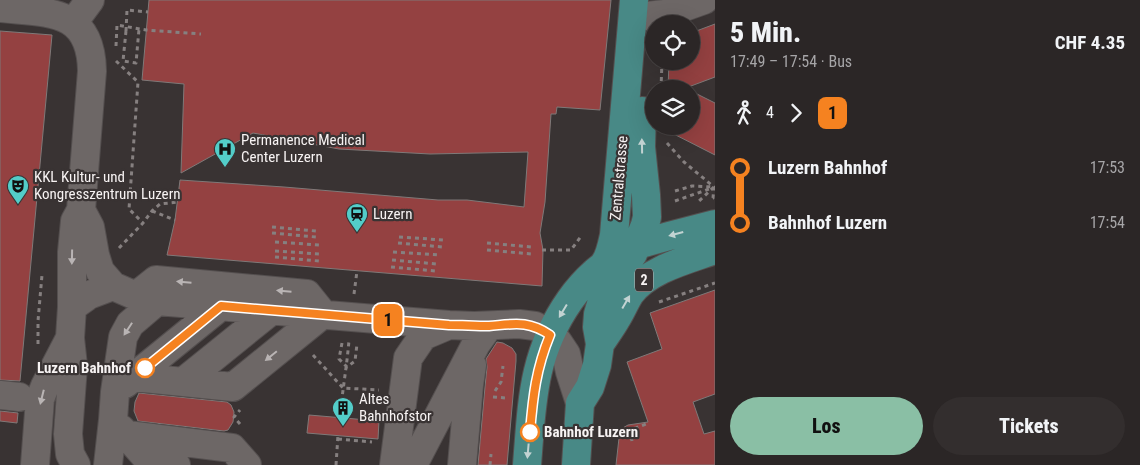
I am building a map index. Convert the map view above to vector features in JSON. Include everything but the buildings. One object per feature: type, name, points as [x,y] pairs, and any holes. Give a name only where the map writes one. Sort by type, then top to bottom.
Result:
[{"type":"main road","name":"Zentralstrasse","points":[[600,344],[598,314],[601,304],[638,245],[647,217],[641,147],[643,5]]},
{"type":"main road","name":"Zentralstrasse","points":[[550,335],[570,301],[604,264],[610,250],[614,235],[643,5]]},
{"type":"main road","name":"2","points":[[604,264],[638,245],[669,236],[714,211]]},
{"type":"main road","name":"2","points":[[576,465],[580,403],[590,387],[598,366],[600,344],[631,294],[650,276],[715,250]]},
{"type":"main road","name":"2","points":[[527,465],[534,386],[542,354],[550,335]]},
{"type":"street","points":[[73,23],[90,0]]},
{"type":"street","points":[[643,5],[665,14],[704,0]]},
{"type":"street","points":[[0,8],[60,15],[73,23],[84,36],[92,57],[81,210],[75,221],[72,252],[70,338],[73,366],[68,434],[70,454],[76,465]]},
{"type":"street","points":[[81,210],[90,227],[100,271],[135,294]]},
{"type":"street","points":[[130,465],[138,444],[153,381],[259,309],[307,294],[156,280],[135,294],[130,324],[123,337],[153,381]]},
{"type":"street","points":[[72,307],[89,295],[135,294],[259,309],[449,325],[483,335]]},
{"type":"street","points":[[153,381],[234,387],[259,309]]},
{"type":"street","points":[[153,381],[259,309]]},
{"type":"street","points":[[412,426],[462,357],[483,335],[519,324],[535,326],[558,342],[566,354],[580,403]]},
{"type":"street","points":[[408,465],[409,446],[420,377],[449,325]]},
{"type":"street","points":[[394,465],[408,358],[423,336],[449,325]]},
{"type":"street","points":[[462,465],[480,391],[483,335]]},
{"type":"street","points":[[413,465],[483,335]]},
{"type":"street","points":[[35,465],[40,398],[70,338]]},
{"type":"street","points":[[429,465],[432,448],[455,410],[480,391]]},
{"type":"street","points":[[445,465],[455,410]]},
{"type":"street","points":[[138,444],[202,455],[224,465]]},
{"type":"street","points":[[138,444],[153,465]]},
{"type":"street","points":[[202,455],[232,448],[247,465]]},
{"type":"path","points":[[139,31],[136,62],[123,61],[128,10],[148,12]]},
{"type":"path","points":[[115,51],[117,25],[139,31],[201,34]]},
{"type":"path","points":[[114,60],[138,82],[129,209],[143,223]]},
{"type":"path","points":[[663,138],[684,162],[714,187]]},
{"type":"path","points":[[675,191],[692,186],[714,187]]},
{"type":"path","points":[[675,201],[714,187]]},
{"type":"path","points":[[698,202],[714,187]]},
{"type":"path","points":[[714,187],[714,211]]},
{"type":"path","points":[[118,250],[160,204],[178,202]]},
{"type":"path","points":[[152,211],[175,220]]},
{"type":"path","points":[[272,227],[316,230]]},
{"type":"path","points":[[272,233],[316,237]]},
{"type":"path","points":[[542,250],[571,250],[582,236]]},
{"type":"path","points":[[399,237],[444,240]]},
{"type":"path","points":[[276,242],[320,245]]},
{"type":"path","points":[[398,243],[443,247]]},
{"type":"path","points":[[488,243],[532,247]]},
{"type":"path","points":[[487,250],[532,254]]},
{"type":"path","points":[[275,251],[320,254]]},
{"type":"path","points":[[392,252],[440,255]]},
{"type":"path","points":[[275,257],[319,261]]},
{"type":"path","points":[[392,260],[437,264]]},
{"type":"path","points":[[391,267],[436,271]]},
{"type":"path","points":[[353,302],[357,271]]},
{"type":"path","points":[[38,347],[42,274]]},
{"type":"path","points":[[656,303],[715,282]]},
{"type":"path","points":[[340,418],[350,337]]},
{"type":"path","points":[[342,343],[339,359],[347,367]]},
{"type":"path","points":[[347,367],[356,361],[357,344]]},
{"type":"path","points":[[308,349],[343,388]]},
{"type":"path","points":[[501,382],[503,366]]},
{"type":"path","points":[[480,391],[506,398]]},
{"type":"path","points":[[632,441],[630,430],[648,423]]},
{"type":"path","points":[[336,465],[338,437],[373,442]]},
{"type":"path","points":[[490,465],[491,454]]},
{"type":"bus line","name":"1","points":[[145,368],[221,306],[449,325],[489,326],[519,324],[535,326],[550,335],[542,354],[537,374],[530,432]]},
{"type":"place","name":"Permanence Medical Center Luzern","points":[[225,168]]},
{"type":"place","name":"KKL Kultur- und Kongresszentrum Luzern","points":[[18,205]]},
{"type":"place","name":"Luzern","points":[[357,233]]},
{"type":"place","name":"Luzern Bahnhof","points":[[145,368]]},
{"type":"place","name":"Altes Bahnhofstor","points":[[343,427]]},
{"type":"place","name":"Bahnhof Luzern","points":[[530,432]]}]
